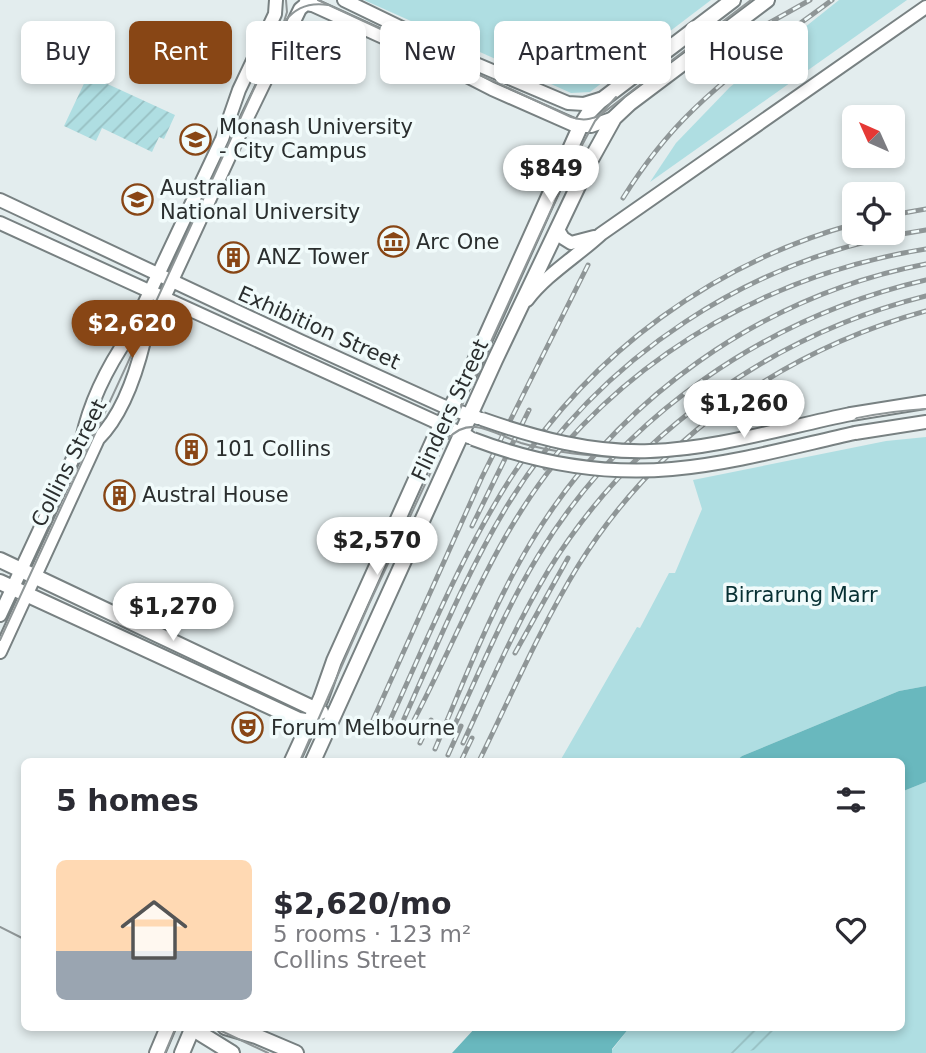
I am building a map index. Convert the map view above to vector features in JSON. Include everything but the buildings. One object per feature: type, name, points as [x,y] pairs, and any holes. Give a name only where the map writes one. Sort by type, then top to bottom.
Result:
[{"type":"main road","name":"Flinders Street","points":[[293,758],[334,661],[441,425],[451,409],[580,127],[593,108],[733,0]]},
{"type":"main road","points":[[614,118],[630,103],[767,0]]},
{"type":"main road","name":"Flinders Street","points":[[314,758],[476,418],[521,309],[589,163],[614,118]]},
{"type":"main road","points":[[0,560],[295,698],[313,715]]},
{"type":"main road","points":[[13,588],[287,715],[313,715],[333,721]]},
{"type":"main road","points":[[58,609],[65,592]]},
{"type":"main road","points":[[90,623],[98,607]]},
{"type":"main road","points":[[206,677],[214,660]]},
{"type":"main road","points":[[287,715],[295,698]]},
{"type":"main road","points":[[158,1050],[166,1031]]},
{"type":"main road","points":[[182,1053],[191,1031]]},
{"type":"main road","points":[[197,1031],[232,1053]]},
{"type":"main road","points":[[238,1031],[296,1053]]},
{"type":"street","name":"Collins Street","points":[[27,573],[82,439],[87,416],[109,367],[130,334],[222,139],[239,90],[276,11],[276,0]]},
{"type":"street","name":"Collins Street","points":[[294,21],[298,8],[296,0]]},
{"type":"street","points":[[344,0],[476,64],[568,103],[589,104],[616,90]]},
{"type":"street","name":"Collins Street","points":[[295,21],[307,3]]},
{"type":"street","points":[[307,3],[580,127],[595,126],[614,118]]},
{"type":"street","points":[[521,309],[551,274],[601,234],[926,7]]},
{"type":"street","name":"Collins Street","points":[[0,615],[13,588],[27,573],[98,439],[110,427],[138,368],[144,341],[265,84]]},
{"type":"street","name":"Exhibition Street","points":[[0,200],[451,409],[514,431],[577,445],[652,451],[708,444],[851,414],[926,402]]},
{"type":"street","name":"Exhibition Street","points":[[0,223],[441,425],[514,453],[552,462],[616,470],[651,470],[720,462],[855,433],[926,422]]},
{"type":"street","points":[[558,230],[563,239],[571,243],[601,234]]},
{"type":"street","points":[[243,333],[251,318]]},
{"type":"street","points":[[273,347],[280,332]]},
{"type":"street","points":[[358,386],[365,370]]},
{"type":"street","name":"Collins Street","points":[[0,652],[13,588]]},
{"type":"green space","points":[[364,0],[711,0],[671,30],[671,21],[494,21],[494,58],[480,52],[480,21],[411,21]]},
{"type":"green space","points":[[839,0],[907,0],[808,70],[808,25]]},
{"type":"green space","points":[[84,84],[108,84],[175,115],[164,139],[159,137],[152,152],[102,128],[96,141],[64,126]]},
{"type":"green space","points":[[551,84],[601,84],[590,92],[571,93]]},
{"type":"green space","points":[[734,84],[788,84],[650,182],[676,143]]},
{"type":"green space","name":"Birrarung Marr","points":[[926,437],[926,686],[899,691],[740,758],[562,758],[637,627],[640,628],[669,573],[675,573],[702,509],[693,480],[886,441]]},
{"type":"green space","points":[[926,782],[926,1053],[612,1053],[627,1031],[905,1031],[905,790]]},
{"type":"green space","points":[[749,1031],[783,1031],[767,1045],[728,1053]]},
{"type":"shaded area","points":[[926,686],[926,782],[905,790],[905,758],[740,758],[742,756],[899,691]]},
{"type":"shaded area","points":[[472,1031],[627,1031],[612,1049],[612,1053],[452,1053]]},
{"type":"tram line","points":[[0,640],[282,28],[287,12],[286,0]]},
{"type":"tram line","points":[[318,0],[576,119],[594,117],[607,110],[751,0]]},
{"type":"tram line","points":[[285,21],[304,7],[328,5]]},
{"type":"tram line","points":[[301,758],[369,604],[573,162],[595,121],[616,97]]},
{"type":"tram line","points":[[448,439],[460,430],[476,427],[521,443],[560,452],[627,458],[665,457],[740,445],[851,419],[926,409]]},
{"type":"tram line","points":[[0,927],[21,938]]},
{"type":"tram line","points":[[165,1053],[174,1031]]},
{"type":"tram line","points":[[221,1031],[268,1053]]},
{"type":"railway","points":[[772,21],[810,0]]},
{"type":"railway","points":[[623,198],[655,152],[693,110],[743,66],[832,0]]},
{"type":"railway","points":[[905,213],[926,209]]},
{"type":"railway","points":[[388,725],[478,533],[514,473],[546,429],[581,388],[619,351],[661,317],[706,288],[753,262],[842,228]]},
{"type":"railway","points":[[399,730],[491,533],[544,452],[587,404],[634,360],[686,321],[741,289],[800,263],[862,243],[926,230]]},
{"type":"railway","points":[[545,468],[582,425],[624,387],[668,353],[715,323],[765,297],[817,277],[870,260],[926,249]]},
{"type":"railway","points":[[435,749],[480,644],[517,567],[566,490],[606,443],[650,400],[699,361],[751,328],[807,301],[865,279],[926,264]]},
{"type":"railway","points":[[373,720],[482,477],[588,265]]},
{"type":"railway","points":[[451,733],[503,621],[538,556],[573,505],[612,459],[656,416],[704,379],[756,346],[810,319],[867,297],[926,280]]},
{"type":"railway","points":[[463,743],[514,634],[548,571],[582,521],[621,476],[664,434],[710,397],[760,364],[813,336],[869,313],[926,296]]},
{"type":"railway","points":[[480,758],[538,638],[578,566],[610,520],[645,478],[685,440],[728,406],[773,376],[822,350],[873,328],[926,311]]},
{"type":"railway","points":[[472,526],[529,410]]},
{"type":"railway","points":[[413,722],[513,523],[556,462]]},
{"type":"railway","points":[[515,653],[568,558]]},
{"type":"railway","points":[[420,743],[431,720]]},
{"type":"railway","points":[[448,755],[461,726]]},
{"type":"railway","points":[[462,758],[472,738]]},
{"type":"place","name":"Monash University - City Campus","points":[[196,139]]},
{"type":"place","name":"Australian National University","points":[[137,200]]},
{"type":"place","name":"Arc One","points":[[393,242]]},
{"type":"place","name":"ANZ Tower","points":[[234,257]]},
{"type":"place","name":"101 Collins","points":[[192,449]]},
{"type":"place","name":"Austral House","points":[[119,495]]},
{"type":"place","name":"Forum Melbourne","points":[[248,728]]}]
